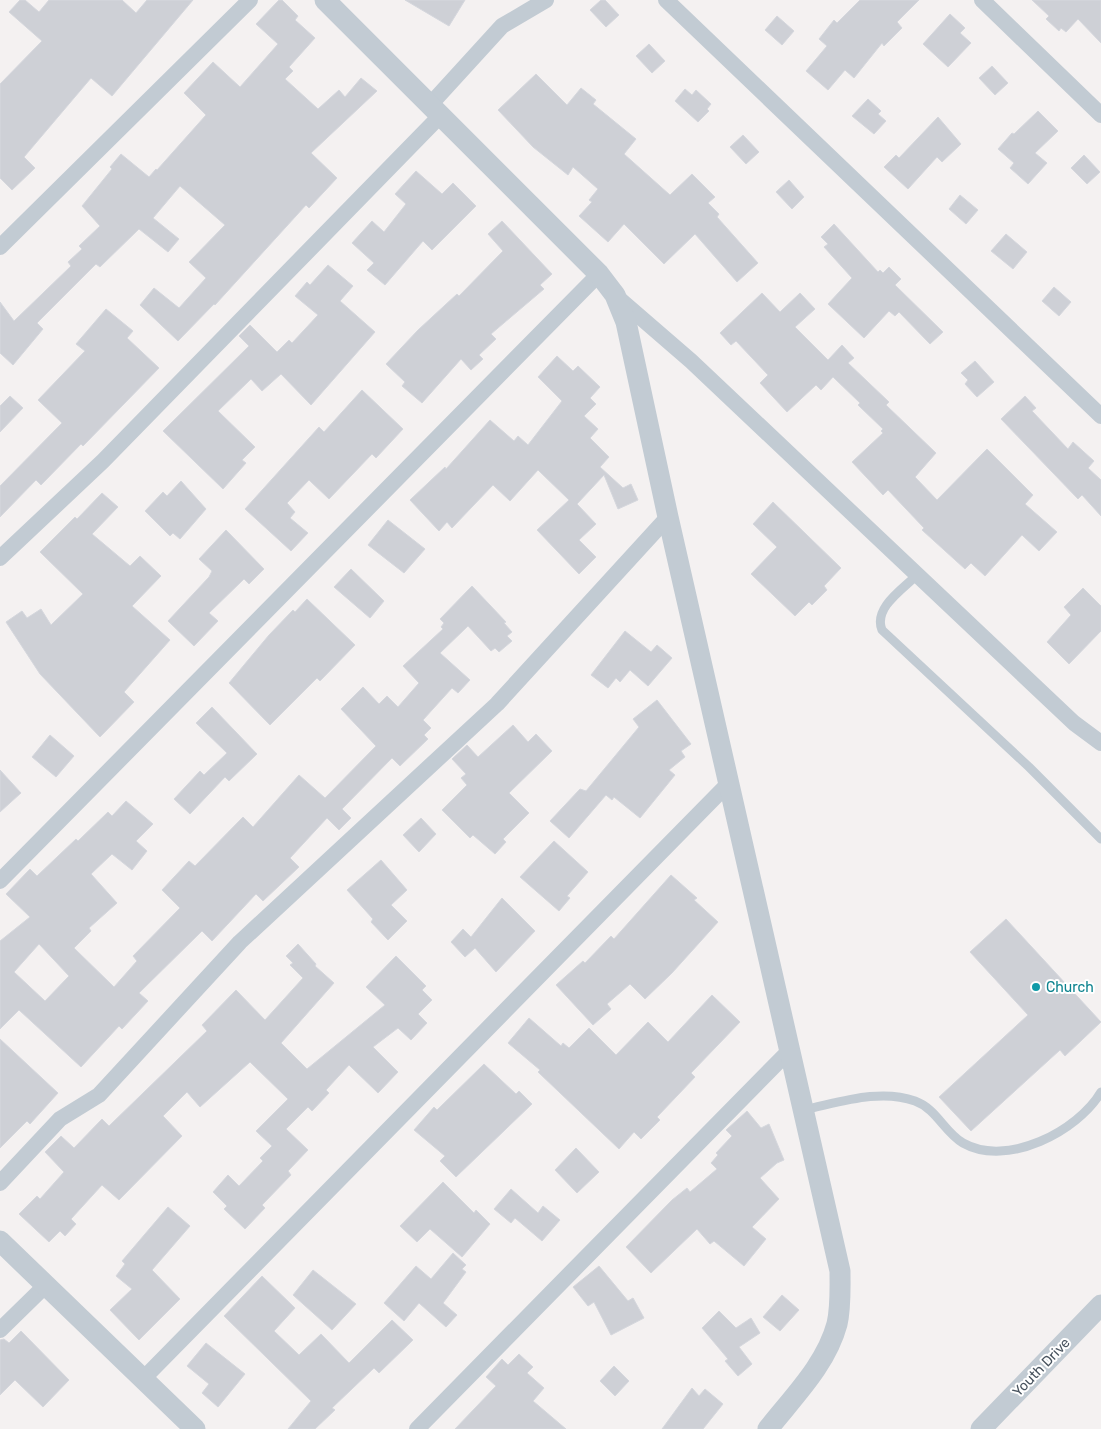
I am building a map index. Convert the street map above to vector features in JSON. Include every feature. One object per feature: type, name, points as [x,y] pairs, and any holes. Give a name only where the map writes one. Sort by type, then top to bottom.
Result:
[{"type":"street","points":[[0,247],[250,0]]},
{"type":"street","points":[[325,0],[599,274],[615,295],[691,361],[1074,723],[1101,743]]},
{"type":"street","points":[[0,558],[103,461],[434,111],[502,26],[546,0]]},
{"type":"street","points":[[666,0],[1101,416]]},
{"type":"street","points":[[982,0],[1101,115]]},
{"type":"street","points":[[0,881],[599,274]]},
{"type":"street","points":[[615,295],[626,322],[636,363],[668,517],[840,1271],[841,1297],[837,1324],[827,1348],[814,1370],[768,1429]]},
{"type":"street","points":[[0,1183],[60,1120],[99,1095],[240,942],[497,704],[668,517]]},
{"type":"street","points":[[143,1379],[728,784]]},
{"type":"street","points":[[417,1429],[789,1051]]},
{"type":"street","points":[[0,1241],[195,1429]]},
{"type":"street","points":[[0,1330],[46,1285]]},
{"type":"street","name":"Youth Drive","points":[[981,1429],[1101,1305]]},
{"type":"lane","points":[[917,575],[881,611],[879,622],[882,630],[1029,767],[1101,839]]},
{"type":"lane","points":[[802,1110],[868,1096],[891,1096],[915,1101],[934,1112],[954,1137],[964,1144],[990,1150],[1003,1150],[1049,1138],[1066,1128],[1082,1116],[1101,1092]]},
{"type":"building","points":[[20,0],[25,0],[39,12],[49,0],[122,0],[136,13],[147,0],[193,0],[112,96],[91,78],[24,157],[35,168],[12,190],[0,178],[0,84],[42,41],[9,12]]},
{"type":"building","points":[[279,0],[282,0],[298,16],[295,20],[315,38],[289,67],[293,71],[285,79],[318,109],[339,90],[345,97],[361,78],[377,91],[311,153],[337,178],[309,208],[306,205],[215,305],[178,341],[140,305],[154,288],[179,308],[206,278],[189,262],[225,225],[180,186],[153,218],[179,239],[168,252],[139,229],[100,267],[96,264],[37,323],[43,329],[13,365],[0,353],[0,302],[14,321],[71,266],[68,262],[82,249],[79,246],[100,226],[82,206],[112,169],[110,167],[121,154],[149,177],[206,115],[184,93],[213,62],[240,87],[278,44],[256,24]]},
{"type":"building","points":[[405,0],[465,0],[449,26]]},
{"type":"building","points":[[601,0],[605,0],[619,15],[606,27],[590,10]]},
{"type":"building","points":[[860,0],[919,0],[897,22],[902,28],[884,46],[882,43],[854,78],[845,70],[828,90],[806,71],[827,46],[819,39],[834,20],[837,23]]},
{"type":"building","points":[[1032,0],[1101,0],[1101,43],[1078,19],[1066,32],[1061,28],[1059,31],[1046,19],[1049,16]]},
{"type":"building","points":[[950,14],[965,28],[960,33],[971,43],[948,67],[923,44]]},
{"type":"building","points":[[777,16],[794,31],[782,45],[765,30]]},
{"type":"building","points":[[649,44],[665,61],[652,73],[636,56]]},
{"type":"building","points":[[992,66],[1008,83],[995,95],[979,78]]},
{"type":"building","points":[[536,74],[567,105],[581,88],[596,100],[593,104],[636,139],[624,154],[670,195],[692,174],[715,197],[708,203],[719,214],[717,217],[758,263],[737,282],[695,234],[664,264],[624,224],[608,242],[579,216],[592,202],[589,200],[598,189],[573,167],[568,175],[533,147],[498,110]]},
{"type":"building","points":[[685,89],[692,95],[696,90],[711,104],[707,109],[709,111],[698,122],[675,101]]},
{"type":"building","points":[[868,99],[881,111],[878,114],[886,121],[874,134],[852,116]]},
{"type":"building","points":[[1038,111],[1058,131],[1035,153],[1047,163],[1028,184],[1010,168],[1014,163],[998,149],[1012,133],[1014,134]]},
{"type":"building","points":[[938,117],[961,144],[942,162],[937,157],[908,189],[884,167],[896,155],[899,158]]},
{"type":"building","points":[[743,135],[759,152],[746,164],[730,147]]},
{"type":"building","points":[[1084,155],[1100,172],[1087,184],[1071,168]]},
{"type":"building","points":[[416,171],[442,194],[453,183],[476,206],[432,250],[423,241],[385,285],[367,270],[374,263],[352,243],[372,221],[384,232],[406,204],[395,194]]},
{"type":"building","points":[[789,180],[804,197],[792,209],[776,192]]},
{"type":"building","points":[[960,195],[978,210],[966,224],[949,209]]},
{"type":"building","points":[[502,221],[552,274],[540,285],[544,289],[491,334],[496,339],[479,355],[483,359],[471,370],[461,359],[422,403],[402,386],[405,382],[386,364],[418,330],[457,294],[459,296],[503,251],[488,234]]},
{"type":"building","points":[[834,224],[878,272],[880,270],[883,273],[889,267],[901,279],[895,285],[943,332],[930,344],[899,312],[895,316],[889,311],[864,338],[828,304],[852,278],[824,247],[828,244],[821,237]]},
{"type":"building","points":[[1006,234],[1027,252],[1013,269],[991,251]]},
{"type":"building","points":[[328,265],[353,286],[340,301],[375,332],[311,405],[281,374],[262,391],[251,379],[218,411],[255,447],[242,460],[246,463],[223,489],[163,431],[249,346],[239,336],[250,325],[277,352],[289,340],[292,343],[318,315],[295,296],[307,282],[310,285]]},
{"type":"building","points":[[1054,287],[1071,302],[1059,316],[1042,301]]},
{"type":"building","points":[[762,293],[780,312],[800,293],[815,309],[795,327],[828,360],[842,345],[854,358],[848,363],[889,402],[886,405],[936,453],[915,477],[937,500],[987,449],[1033,495],[1025,504],[1057,532],[1039,551],[1022,535],[985,576],[971,563],[965,569],[922,530],[924,528],[888,490],[883,495],[852,462],[883,433],[881,431],[883,429],[858,405],[860,403],[833,377],[821,390],[816,385],[787,412],[760,383],[768,375],[736,341],[731,345],[720,333]]},
{"type":"building","points":[[106,309],[133,331],[127,338],[159,368],[83,446],[81,444],[41,485],[36,480],[0,517],[0,486],[62,423],[38,400],[85,351],[76,344]]},
{"type":"building","points":[[557,356],[573,371],[578,366],[600,387],[590,398],[596,404],[584,416],[598,429],[590,438],[609,457],[600,467],[623,488],[631,484],[638,500],[618,509],[604,475],[577,504],[596,524],[579,540],[596,557],[579,574],[537,530],[569,500],[538,470],[510,501],[493,485],[452,528],[447,522],[439,531],[410,500],[445,467],[446,469],[490,420],[514,441],[518,436],[528,445],[562,401],[538,377]]},
{"type":"building","points":[[975,361],[994,382],[977,397],[965,384],[968,380],[961,373]]},
{"type":"building","points":[[362,390],[403,429],[376,458],[372,454],[329,499],[309,480],[287,503],[295,512],[290,518],[308,533],[291,551],[245,509],[319,427],[324,432]]},
{"type":"building","points":[[10,396],[23,408],[0,432],[0,406]]},
{"type":"building","points":[[1025,396],[1036,408],[1032,411],[1068,449],[1073,442],[1094,461],[1088,468],[1101,480],[1101,516],[1082,495],[1078,499],[1001,419]]},
{"type":"building","points":[[181,481],[206,509],[180,539],[173,533],[170,536],[145,511],[163,492],[167,496]]},
{"type":"building","points":[[102,493],[118,507],[92,534],[130,566],[140,556],[161,576],[132,606],[170,640],[124,692],[134,702],[100,737],[40,674],[6,622],[22,611],[27,618],[41,609],[51,625],[83,594],[40,552],[75,517],[77,519]]},
{"type":"building","points":[[773,502],[841,568],[824,586],[827,590],[812,605],[809,602],[795,616],[751,574],[777,547],[753,524]]},
{"type":"building","points":[[388,520],[425,549],[404,573],[368,545]]},
{"type":"building","points":[[226,530],[264,569],[249,584],[244,579],[209,613],[218,621],[194,646],[168,621],[209,577],[212,571],[199,559]]},
{"type":"building","points":[[351,569],[384,601],[370,618],[334,587]]},
{"type":"building","points":[[472,586],[506,622],[504,623],[512,632],[507,636],[512,641],[499,652],[495,648],[491,651],[468,626],[440,653],[470,680],[458,693],[452,688],[423,720],[431,728],[424,735],[428,739],[400,766],[392,758],[342,809],[351,818],[339,830],[327,818],[290,858],[299,867],[263,901],[256,894],[212,941],[202,931],[139,993],[148,1001],[122,1029],[119,1026],[81,1067],[19,1010],[0,1029],[0,941],[30,917],[6,894],[30,869],[37,876],[108,812],[112,816],[126,801],[153,824],[136,841],[147,851],[132,870],[112,854],[91,874],[117,903],[89,928],[91,931],[74,948],[114,987],[137,961],[133,956],[180,908],[162,890],[189,861],[195,866],[243,817],[253,827],[299,775],[325,798],[376,746],[341,709],[363,687],[379,704],[387,696],[398,707],[419,683],[403,666],[443,629],[441,627],[444,623],[440,619]],"holes":[[[39,944],[69,976],[45,1001],[14,972]]]},
{"type":"building","points":[[1083,588],[1101,606],[1101,631],[1069,664],[1047,642],[1071,615],[1064,607]]},
{"type":"building","points":[[307,599],[355,645],[320,681],[317,678],[270,725],[229,683],[269,635],[293,610],[295,612]]},
{"type":"building","points":[[625,631],[651,652],[657,645],[672,658],[648,686],[630,670],[620,682],[616,678],[608,688],[591,675]]},
{"type":"building","points":[[657,700],[691,744],[681,751],[685,757],[669,770],[675,775],[640,818],[614,797],[612,800],[606,795],[569,838],[550,821],[580,789],[586,791],[639,727],[633,719]]},
{"type":"building","points":[[212,707],[257,754],[229,781],[225,777],[190,814],[174,799],[200,771],[204,775],[227,753],[196,723]]},
{"type":"building","points":[[513,725],[528,742],[536,734],[552,751],[509,793],[529,813],[503,839],[506,842],[495,854],[473,835],[470,838],[442,810],[467,785],[461,778],[466,774],[452,759],[467,745],[478,757]]},
{"type":"building","points":[[50,735],[74,756],[56,777],[32,757]]},
{"type":"building","points":[[0,770],[21,793],[0,812]]},
{"type":"building","points":[[421,818],[436,834],[419,852],[403,835]]},
{"type":"building","points":[[554,841],[588,872],[567,896],[570,898],[559,911],[520,877]]},
{"type":"building","points":[[381,860],[407,890],[391,905],[407,921],[388,940],[371,922],[373,919],[347,890]]},
{"type":"building","points":[[671,875],[697,898],[694,900],[718,922],[672,973],[645,999],[630,984],[607,1004],[611,1009],[593,1025],[556,985],[583,961],[585,963],[611,936],[614,939]]},
{"type":"building","points":[[502,898],[535,931],[496,972],[475,948],[465,957],[451,942],[463,929],[471,937]]},
{"type":"building","points":[[1006,919],[1101,1022],[1065,1056],[1060,1050],[971,1131],[939,1097],[1028,1015],[970,952]]},
{"type":"building","points":[[298,944],[316,964],[315,966],[334,983],[281,1043],[307,1069],[385,1005],[366,987],[396,956],[426,986],[422,990],[432,1000],[418,1014],[427,1023],[411,1040],[398,1028],[373,1047],[398,1072],[378,1093],[349,1065],[326,1090],[329,1093],[312,1111],[308,1107],[286,1129],[308,1150],[288,1171],[291,1175],[262,1205],[265,1208],[245,1229],[224,1209],[227,1206],[213,1192],[228,1175],[239,1186],[263,1161],[260,1158],[272,1146],[256,1131],[288,1099],[250,1062],[200,1107],[187,1092],[163,1116],[182,1136],[119,1200],[102,1185],[71,1219],[76,1224],[65,1236],[60,1231],[49,1242],[19,1214],[37,1196],[40,1199],[64,1172],[45,1152],[61,1136],[74,1148],[102,1119],[109,1126],[207,1031],[202,1025],[236,990],[265,1020],[303,978],[290,965],[293,963],[286,956]]},
{"type":"building","points":[[712,995],[740,1022],[691,1073],[695,1077],[657,1117],[660,1120],[641,1139],[634,1132],[619,1149],[538,1072],[540,1070],[508,1043],[529,1018],[561,1046],[563,1043],[569,1048],[589,1028],[616,1055],[648,1022],[668,1042]]},
{"type":"building","points":[[0,1039],[58,1093],[30,1124],[27,1121],[0,1148]]},
{"type":"building","points":[[484,1064],[516,1094],[519,1091],[532,1104],[456,1177],[440,1161],[445,1156],[414,1130],[434,1107],[437,1110]]},
{"type":"building","points":[[747,1111],[761,1128],[769,1124],[784,1160],[777,1163],[760,1178],[779,1199],[752,1227],[766,1239],[744,1266],[714,1241],[710,1244],[697,1229],[651,1273],[626,1247],[672,1200],[687,1188],[690,1192],[717,1169],[711,1163],[718,1155],[716,1153],[732,1136],[726,1130]]},
{"type":"building","points":[[576,1148],[599,1172],[577,1193],[555,1170]]},
{"type":"building","points":[[443,1182],[474,1213],[476,1210],[490,1224],[462,1257],[430,1229],[417,1242],[400,1226]]},
{"type":"building","points":[[511,1189],[538,1213],[543,1206],[560,1220],[542,1241],[515,1218],[511,1223],[494,1209]]},
{"type":"building","points":[[168,1207],[190,1226],[152,1270],[180,1299],[139,1340],[110,1310],[132,1289],[116,1276],[125,1264],[122,1261]]},
{"type":"building","points":[[453,1253],[466,1265],[462,1269],[466,1272],[443,1303],[457,1315],[446,1327],[419,1303],[404,1321],[384,1303],[416,1266],[431,1279]]},
{"type":"building","points":[[599,1266],[628,1301],[633,1298],[644,1318],[611,1335],[594,1302],[588,1306],[573,1287]]},
{"type":"building","points":[[313,1270],[356,1304],[332,1330],[293,1295]]},
{"type":"building","points":[[262,1276],[295,1308],[274,1331],[299,1355],[321,1334],[349,1363],[392,1320],[413,1340],[379,1373],[374,1368],[332,1408],[335,1410],[315,1429],[288,1429],[311,1401],[224,1316]]},
{"type":"building","points":[[782,1295],[799,1310],[780,1331],[763,1317]]},
{"type":"building","points":[[719,1311],[736,1328],[751,1318],[760,1333],[739,1347],[752,1364],[738,1376],[725,1361],[728,1359],[702,1328]]},
{"type":"building","points":[[21,1331],[69,1380],[43,1407],[15,1380],[0,1395],[0,1340],[4,1339],[9,1343]]},
{"type":"building","points":[[206,1343],[245,1374],[218,1407],[202,1393],[209,1384],[187,1366]]},
{"type":"building","points":[[519,1354],[533,1367],[527,1373],[544,1388],[533,1401],[566,1429],[455,1429],[496,1386],[486,1377],[502,1359],[508,1365]]},
{"type":"building","points":[[614,1366],[629,1381],[615,1396],[600,1381]]},
{"type":"building","points":[[692,1388],[699,1396],[705,1389],[723,1404],[703,1429],[662,1429]]},
{"type":"place","name":"Church","points":[[1036,987]]}]
